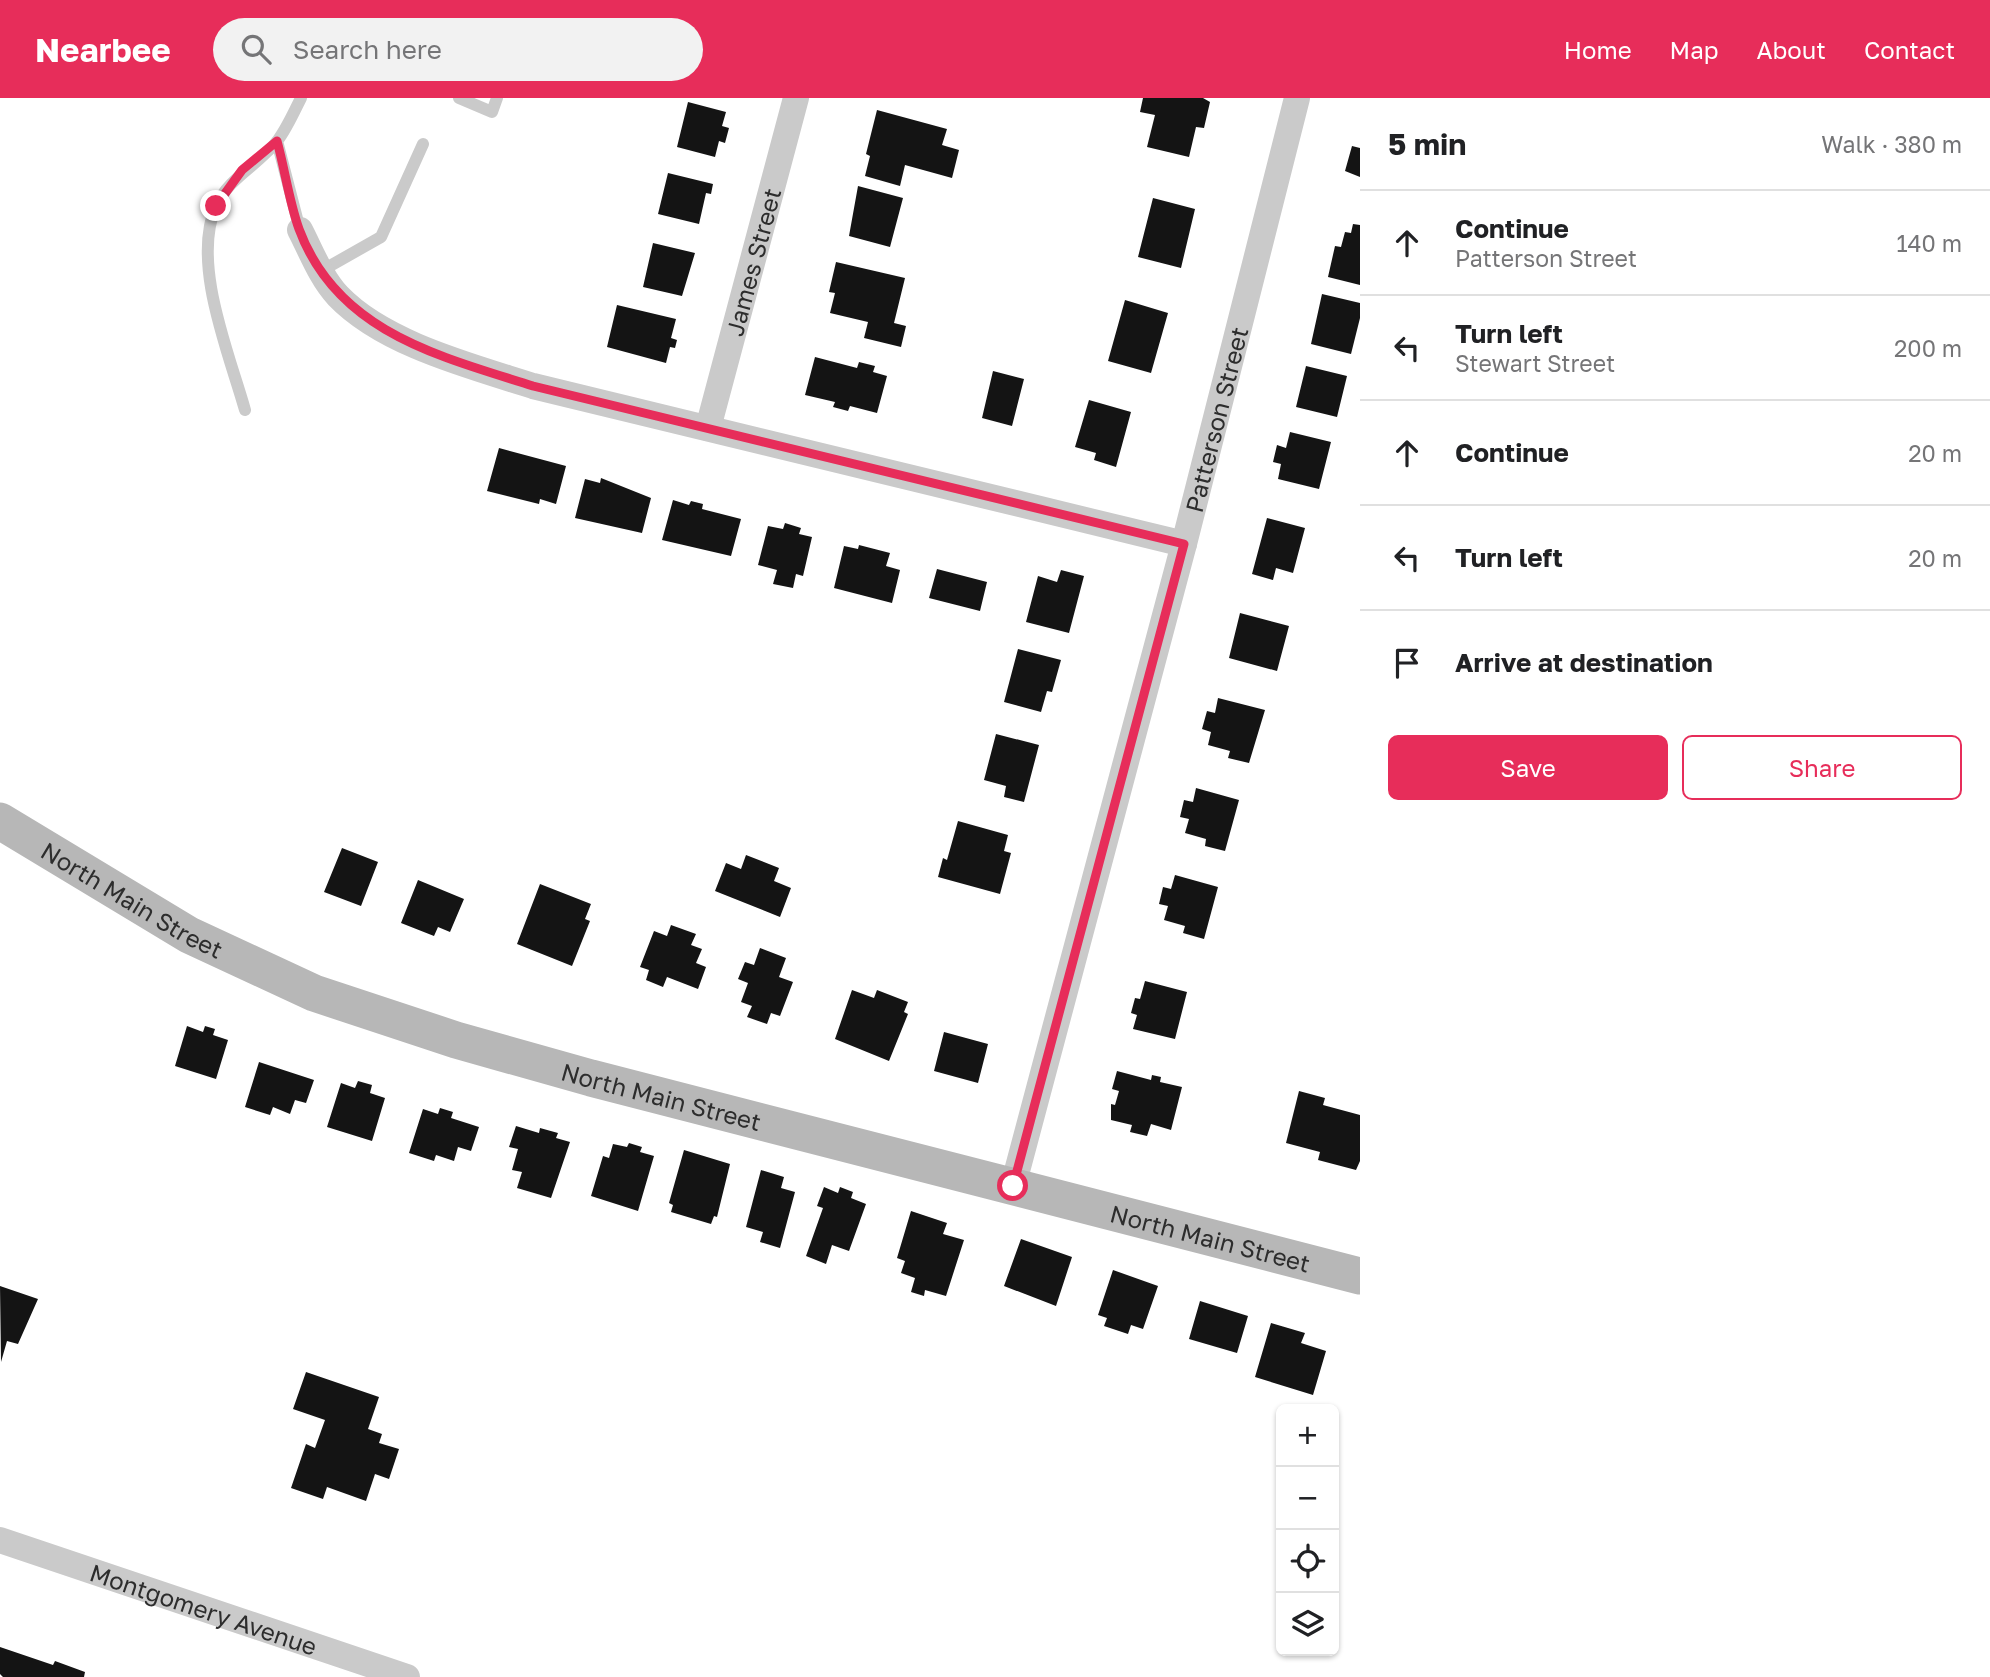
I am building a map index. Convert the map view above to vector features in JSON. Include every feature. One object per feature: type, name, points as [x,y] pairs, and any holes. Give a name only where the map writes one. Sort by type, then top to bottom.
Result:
[{"type":"street","name":"James Street","points":[[708,428],[796,98]]},
{"type":"street","name":"Patterson Street","points":[[1013,1186],[1184,544],[1297,98]]},
{"type":"street","points":[[300,230],[337,295],[360,315],[388,332],[457,362],[533,386],[1184,544]]},
{"type":"street","name":"North Main Street","points":[[0,821],[189,935],[314,993],[456,1040],[591,1079],[1360,1276]]},
{"type":"street","name":"Montgomery Avenue","points":[[0,1540],[407,1677]]},
{"type":"lane","points":[[245,410],[209,279],[209,237],[216,206],[242,170],[277,141],[301,98]]},
{"type":"lane","points":[[459,98],[492,112],[497,98]]},
{"type":"lane","points":[[277,141],[300,230]]},
{"type":"lane","points":[[321,271],[381,237],[424,144]]},
{"type":"building","points":[[1143,98],[1203,98],[1210,102],[1204,128],[1196,127],[1189,157],[1147,147],[1155,115],[1140,112]]},
{"type":"building","points":[[688,102],[726,112],[722,126],[729,128],[725,143],[719,141],[715,157],[677,147]]},
{"type":"building","points":[[877,110],[947,129],[942,145],[959,150],[952,178],[905,165],[900,186],[865,176],[870,156],[866,154]]},
{"type":"building","points":[[1352,146],[1360,148],[1360,177],[1345,171]]},
{"type":"building","points":[[668,173],[713,184],[711,194],[706,193],[699,224],[658,214]]},
{"type":"building","points":[[858,186],[903,198],[890,247],[849,236]]},
{"type":"building","points":[[1153,198],[1195,209],[1181,268],[1138,257]]},
{"type":"building","points":[[1353,224],[1360,225],[1360,285],[1328,277],[1335,246],[1341,247],[1345,232],[1351,233]]},
{"type":"building","points":[[653,243],[695,253],[682,296],[643,287]]},
{"type":"building","points":[[836,262],[905,278],[894,323],[906,326],[901,347],[864,338],[868,322],[830,313],[835,293],[829,292]]},
{"type":"building","points":[[1322,294],[1360,303],[1360,318],[1351,354],[1311,344]]},
{"type":"building","points":[[1125,300],[1168,313],[1151,373],[1108,361]]},
{"type":"building","points":[[617,305],[676,319],[671,338],[677,340],[675,348],[670,347],[666,363],[607,347]]},
{"type":"building","points":[[815,357],[857,368],[859,362],[875,366],[873,372],[887,376],[877,413],[850,406],[848,411],[833,407],[835,402],[805,395]]},
{"type":"building","points":[[1306,366],[1347,376],[1337,417],[1296,407]]},
{"type":"building","points":[[993,371],[1024,379],[1012,426],[982,418]]},
{"type":"building","points":[[1089,400],[1131,412],[1116,467],[1094,460],[1096,453],[1075,447]]},
{"type":"building","points":[[1290,432],[1331,442],[1319,489],[1278,479],[1281,464],[1273,462],[1277,445],[1286,448]]},
{"type":"building","points":[[499,448],[566,466],[556,504],[540,499],[539,504],[487,491]]},
{"type":"building","points":[[601,478],[651,498],[642,533],[575,518],[585,479],[600,483]]},
{"type":"building","points":[[673,500],[689,505],[691,501],[703,504],[702,509],[741,519],[731,556],[662,540]]},
{"type":"building","points":[[1267,518],[1305,528],[1293,573],[1276,568],[1273,580],[1252,574]]},
{"type":"building","points":[[785,523],[801,528],[799,534],[812,537],[803,576],[796,574],[793,588],[773,584],[777,570],[758,565],[768,526],[783,529]]},
{"type":"building","points":[[859,545],[890,553],[886,566],[900,570],[892,603],[834,588],[844,546],[858,549]]},
{"type":"building","points":[[937,569],[987,582],[980,611],[929,598]]},
{"type":"building","points":[[1061,570],[1084,576],[1069,633],[1026,622],[1038,576],[1057,582]]},
{"type":"building","points":[[1240,613],[1289,626],[1277,671],[1229,658]]},
{"type":"building","points":[[1018,649],[1061,660],[1052,692],[1047,691],[1041,712],[1004,702]]},
{"type":"building","points":[[1218,698],[1265,710],[1249,763],[1228,758],[1230,751],[1208,745],[1211,732],[1202,729],[1207,711],[1215,713]]},
{"type":"building","points":[[996,734],[1039,745],[1024,802],[1004,797],[1006,786],[984,780]]},
{"type":"building","points":[[1196,788],[1239,800],[1225,851],[1205,846],[1206,839],[1185,833],[1189,819],[1180,817],[1184,800],[1193,802]]},
{"type":"building","points":[[958,821],[1008,835],[1004,851],[1011,853],[1000,894],[938,877],[943,858],[947,860]]},
{"type":"building","points":[[342,848],[378,862],[361,906],[324,892]]},
{"type":"building","points":[[746,855],[779,868],[774,881],[791,888],[780,917],[715,891],[726,863],[741,869]]},
{"type":"building","points":[[1175,875],[1218,887],[1204,939],[1183,933],[1185,926],[1164,920],[1168,906],[1159,904],[1163,887],[1171,889]]},
{"type":"building","points":[[418,880],[464,899],[450,932],[438,927],[434,936],[401,923]]},
{"type":"building","points":[[540,884],[591,904],[585,919],[590,921],[572,966],[517,944]]},
{"type":"building","points":[[671,925],[696,934],[691,945],[702,949],[696,963],[706,967],[698,989],[667,977],[663,987],[646,980],[649,970],[640,967],[654,931],[667,936]]},
{"type":"building","points":[[760,948],[786,958],[779,977],[793,982],[780,1016],[771,1013],[767,1024],[747,1017],[752,1006],[741,1002],[748,983],[738,979],[745,962],[754,965]]},
{"type":"building","points":[[1145,981],[1187,992],[1175,1039],[1133,1029],[1137,1015],[1131,1013],[1135,998],[1140,999]]},
{"type":"building","points":[[852,990],[874,998],[877,990],[908,1002],[904,1012],[908,1014],[889,1061],[835,1039]]},
{"type":"building","points":[[187,1026],[203,1032],[205,1026],[215,1029],[213,1035],[228,1040],[216,1079],[175,1066]]},
{"type":"building","points":[[944,1032],[988,1044],[978,1083],[934,1071]]},
{"type":"building","points":[[259,1062],[314,1080],[306,1103],[295,1100],[290,1114],[273,1107],[270,1115],[245,1107]]},
{"type":"building","points":[[1117,1071],[1151,1080],[1152,1075],[1161,1077],[1160,1082],[1182,1087],[1171,1130],[1151,1124],[1147,1136],[1130,1132],[1132,1125],[1111,1120],[1111,1104],[1115,1105],[1119,1091],[1112,1089]]},
{"type":"building","points":[[358,1081],[372,1085],[370,1093],[385,1098],[372,1141],[327,1127],[341,1083],[355,1088]]},
{"type":"building","points":[[1299,1091],[1325,1098],[1323,1105],[1360,1115],[1360,1161],[1356,1170],[1318,1160],[1320,1152],[1286,1143]]},
{"type":"building","points":[[440,1108],[453,1112],[451,1118],[479,1127],[471,1151],[458,1147],[454,1161],[436,1155],[434,1161],[409,1153],[423,1109],[438,1114]]},
{"type":"building","points":[[516,1126],[539,1133],[540,1128],[558,1133],[556,1138],[570,1142],[551,1198],[517,1188],[522,1172],[512,1170],[518,1149],[509,1147]]},
{"type":"building","points":[[629,1143],[642,1147],[640,1152],[654,1156],[638,1211],[591,1196],[603,1156],[609,1158],[613,1144],[627,1147]]},
{"type":"building","points":[[684,1150],[730,1164],[717,1217],[714,1216],[711,1224],[671,1212],[673,1205],[669,1203]]},
{"type":"building","points":[[761,1170],[784,1177],[781,1188],[795,1192],[780,1248],[760,1242],[763,1232],[746,1227]]},
{"type":"building","points":[[824,1187],[838,1193],[840,1187],[853,1192],[851,1198],[866,1204],[849,1251],[832,1245],[826,1264],[806,1256],[823,1208],[817,1206]]},
{"type":"building","points":[[911,1211],[947,1223],[943,1234],[964,1240],[946,1296],[925,1290],[924,1296],[911,1292],[915,1278],[901,1273],[905,1261],[897,1258]]},
{"type":"building","points":[[1021,1239],[1072,1257],[1056,1306],[1004,1286]]},
{"type":"building","points":[[1113,1270],[1158,1286],[1143,1329],[1131,1325],[1128,1334],[1104,1326],[1107,1318],[1098,1315]]},
{"type":"building","points":[[0,1286],[38,1299],[18,1344],[7,1341],[1,1362]]},
{"type":"building","points":[[1200,1301],[1248,1316],[1237,1353],[1189,1339]]},
{"type":"building","points":[[1271,1323],[1305,1333],[1301,1343],[1326,1351],[1313,1395],[1255,1377]]},
{"type":"building","points":[[306,1372],[379,1397],[368,1429],[382,1434],[379,1443],[399,1449],[389,1479],[375,1474],[366,1501],[327,1487],[323,1499],[291,1488],[306,1444],[315,1448],[325,1420],[293,1409]]},
{"type":"building","points":[[0,1647],[53,1665],[55,1661],[85,1672],[84,1677],[3,1677],[0,1674]]},
{"type":"route","points":[[216,206],[242,170],[277,141],[300,230],[321,271],[337,295],[360,315],[388,332],[457,362],[533,386],[1184,544],[1013,1186]]}]
